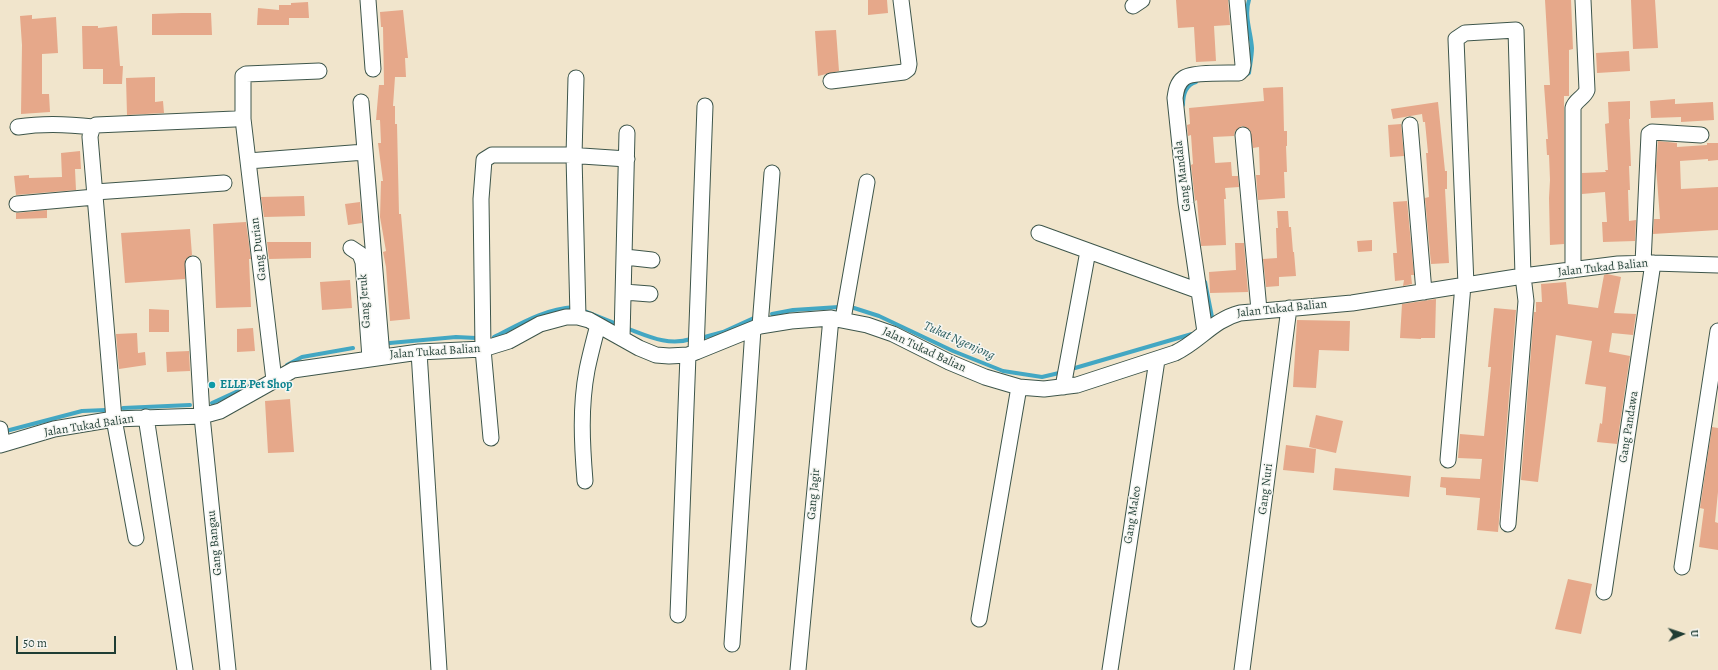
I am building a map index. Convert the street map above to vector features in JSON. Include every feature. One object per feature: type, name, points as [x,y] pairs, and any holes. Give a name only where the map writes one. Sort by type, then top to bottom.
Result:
[{"type":"street","points":[[368,0],[373,69]]},
{"type":"street","points":[[831,82],[904,72],[908,69],[909,64],[901,0]]},
{"type":"street","name":"Gang Mandala","points":[[1205,332],[1185,195],[1175,110],[1176,92],[1178,84],[1184,78],[1192,75],[1239,73],[1242,70],[1243,65],[1237,0]]},
{"type":"street","points":[[1573,270],[1573,108],[1575,103],[1585,95],[1587,90],[1582,0]]},
{"type":"street","points":[[1448,460],[1465,285],[1456,39],[1465,33],[1516,30],[1523,276],[1526,301],[1508,524]]},
{"type":"street","name":"Gang Durian","points":[[274,380],[248,161],[239,119],[242,79],[244,74],[319,71]]},
{"type":"street","points":[[576,78],[574,156],[578,317]]},
{"type":"street","points":[[361,102],[376,357]]},
{"type":"street","points":[[678,615],[705,106]]},
{"type":"street","points":[[18,127],[68,124],[93,127],[239,119]]},
{"type":"street","points":[[1410,125],[1424,292]]},
{"type":"street","points":[[93,127],[90,137],[114,419],[136,538]]},
{"type":"street","name":"Gang Pandawa","points":[[1604,592],[1648,263],[1649,134],[1652,132],[1701,135]]},
{"type":"street","points":[[622,338],[627,133]]},
{"type":"street","points":[[1243,135],[1259,310]]},
{"type":"street","points":[[248,161],[364,152]]},
{"type":"street","points":[[491,438],[483,349],[481,199],[484,160],[492,155],[574,156],[627,159]]},
{"type":"street","points":[[732,644],[756,328],[772,173]]},
{"type":"street","points":[[833,319],[867,182]]},
{"type":"street","points":[[17,204],[95,194],[224,183]]},
{"type":"street","points":[[1039,233],[1199,291]]},
{"type":"street","name":"Gang Jeruk","points":[[351,248],[360,254],[363,262],[376,357]]},
{"type":"street","points":[[1063,387],[1088,251]]},
{"type":"street","points":[[625,257],[652,260]]},
{"type":"street","name":"Jalan Tukad Balian","points":[[1,445],[54,429],[114,419],[202,416],[220,411],[293,370],[419,352],[483,349],[509,341],[540,324],[566,317],[578,317],[598,324],[639,348],[656,355],[692,354],[756,328],[784,322],[833,319],[874,327],[893,334],[969,371],[1019,387],[1044,389],[1063,387],[1099,378],[1157,360],[1187,348],[1216,322],[1229,315],[1259,310],[1352,303],[1523,276],[1618,264],[1648,263],[1718,265]]},
{"type":"street","name":"Gang Bangau","points":[[193,264],[202,416],[228,670]]},
{"type":"street","points":[[624,292],[650,294]]},
{"type":"street","name":"Gang Nuri","points":[[1242,670],[1289,308]]},
{"type":"street","name":"Gang Jagir","points":[[805,516],[833,319]]},
{"type":"street","name":"Gang Jagir","points":[[798,670],[833,319]]},
{"type":"street","points":[[585,481],[582,440],[583,408],[587,370],[598,324]]},
{"type":"street","points":[[1682,567],[1718,331]]},
{"type":"street","points":[[419,352],[439,670]]},
{"type":"street","name":"Gang Maleo","points":[[1110,670],[1157,360]]},
{"type":"street","points":[[979,619],[1019,387]]},
{"type":"street","points":[[146,417],[185,670]]},
{"type":"street","points":[[0,429],[1,445]]},
{"type":"building","points":[[868,0],[887,0],[888,13],[868,15]]},
{"type":"building","points":[[1176,0],[1228,0],[1230,25],[1214,26],[1216,61],[1196,62],[1194,27],[1178,28]]},
{"type":"building","points":[[1545,0],[1571,0],[1573,49],[1569,50],[1569,96],[1564,96],[1564,244],[1550,245],[1550,180],[1549,155],[1547,155],[1546,139],[1548,139],[1544,85],[1550,85]]},
{"type":"building","points":[[1631,0],[1655,0],[1658,48],[1633,49]]},
{"type":"building","points":[[308,2],[309,18],[289,18],[289,25],[257,25],[258,8],[279,10],[279,5],[291,5],[291,3]]},
{"type":"building","points":[[403,10],[408,58],[405,58],[406,77],[395,77],[393,106],[395,106],[395,124],[397,124],[399,214],[401,214],[410,319],[390,321],[386,267],[383,252],[386,251],[380,217],[381,181],[383,181],[378,143],[381,143],[380,120],[376,120],[379,85],[384,85],[383,27],[381,27],[380,12]]},
{"type":"building","points":[[211,13],[212,35],[152,35],[152,14]]},
{"type":"building","points":[[32,15],[32,19],[56,17],[58,53],[42,54],[42,94],[49,94],[50,112],[21,114],[22,45],[20,16]]},
{"type":"building","points":[[82,26],[98,26],[98,28],[117,26],[120,66],[123,66],[122,84],[103,84],[103,69],[83,69]]},
{"type":"building","points":[[836,30],[839,71],[818,76],[815,31]]},
{"type":"building","points":[[1629,51],[1630,71],[1597,73],[1596,53]]},
{"type":"building","points":[[155,77],[155,102],[163,101],[164,113],[127,115],[126,78]]},
{"type":"building","points":[[1283,87],[1284,131],[1287,131],[1287,172],[1284,172],[1285,198],[1258,200],[1256,175],[1260,175],[1259,147],[1253,148],[1250,130],[1242,126],[1235,131],[1234,136],[1213,137],[1215,163],[1231,162],[1232,176],[1238,176],[1239,187],[1225,188],[1226,245],[1201,246],[1197,200],[1195,201],[1191,165],[1193,164],[1191,135],[1188,136],[1187,125],[1190,124],[1189,108],[1264,101],[1263,88]]},
{"type":"building","points":[[1675,99],[1675,104],[1713,102],[1714,120],[1681,122],[1681,117],[1651,118],[1650,101]]},
{"type":"building","points":[[1630,101],[1629,119],[1631,166],[1629,166],[1630,190],[1628,190],[1629,221],[1636,220],[1635,241],[1603,242],[1602,222],[1607,222],[1605,192],[1582,194],[1582,173],[1606,172],[1605,170],[1608,170],[1605,124],[1609,123],[1608,102]]},
{"type":"building","points":[[1438,102],[1445,171],[1447,171],[1447,189],[1445,189],[1449,263],[1431,264],[1425,198],[1429,197],[1426,153],[1428,153],[1425,122],[1423,122],[1422,114],[1393,119],[1391,109]]},
{"type":"building","points":[[1401,124],[1404,156],[1390,157],[1388,125]]},
{"type":"building","points":[[1658,141],[1677,143],[1677,147],[1718,143],[1718,160],[1708,161],[1708,159],[1680,161],[1681,189],[1718,187],[1718,230],[1653,234],[1654,219],[1660,219],[1656,166]]},
{"type":"building","points":[[80,151],[81,169],[75,169],[76,190],[16,195],[14,176],[29,175],[29,178],[62,177],[61,153]]},
{"type":"building","points":[[304,196],[305,216],[264,217],[261,197]]},
{"type":"building","points":[[1407,201],[1414,275],[1411,275],[1412,284],[1403,286],[1404,280],[1395,281],[1393,253],[1397,253],[1393,202]]},
{"type":"building","points":[[360,202],[362,223],[348,225],[345,204]]},
{"type":"building","points":[[47,210],[47,218],[16,219],[16,213]]},
{"type":"building","points":[[1277,211],[1288,211],[1296,276],[1279,277],[1279,286],[1266,287],[1263,259],[1277,258]]},
{"type":"building","points":[[246,222],[251,259],[249,259],[251,307],[216,308],[213,224]]},
{"type":"building","points":[[190,229],[192,255],[185,260],[185,279],[125,283],[121,233]]},
{"type":"building","points":[[1372,240],[1372,251],[1358,252],[1357,241]]},
{"type":"building","points":[[267,242],[311,242],[311,258],[269,259]]},
{"type":"building","points":[[1235,243],[1244,243],[1248,292],[1210,293],[1209,272],[1236,270]]},
{"type":"building","points":[[1607,274],[1621,277],[1614,313],[1636,314],[1633,335],[1612,333],[1609,352],[1630,356],[1617,444],[1597,442],[1600,423],[1602,424],[1606,387],[1585,384],[1592,341],[1556,335],[1538,482],[1521,480],[1534,312],[1536,312],[1536,302],[1542,302],[1541,284],[1566,282],[1568,304],[1598,308],[1604,275]]},
{"type":"building","points":[[350,280],[352,308],[322,310],[320,282]]},
{"type":"building","points":[[1436,299],[1435,338],[1400,338],[1402,304]]},
{"type":"building","points":[[1494,308],[1516,310],[1498,532],[1477,530],[1480,498],[1446,495],[1446,488],[1440,487],[1441,477],[1480,479],[1482,459],[1458,458],[1460,434],[1484,436],[1491,367],[1488,367]]},
{"type":"building","points":[[149,309],[169,310],[169,332],[149,332]]},
{"type":"building","points":[[1297,320],[1350,321],[1349,351],[1319,350],[1316,388],[1293,387]]},
{"type":"building","points":[[253,328],[255,351],[237,352],[237,329]]},
{"type":"building","points":[[137,333],[138,353],[145,352],[146,365],[119,369],[116,334]]},
{"type":"building","points":[[189,351],[190,371],[167,372],[166,352]]},
{"type":"building","points":[[290,399],[294,452],[268,453],[265,401]]},
{"type":"building","points":[[1316,415],[1343,421],[1336,453],[1309,447]]},
{"type":"building","points":[[1712,427],[1718,428],[1718,492],[1715,522],[1718,523],[1718,550],[1699,547],[1704,509],[1700,508]]},
{"type":"building","points":[[1286,445],[1316,449],[1314,473],[1283,470]]},
{"type":"building","points":[[1335,468],[1411,476],[1409,497],[1333,490]]},
{"type":"building","points":[[1568,579],[1592,584],[1581,634],[1555,629]]},
{"type":"waterway","points":[[1244,76],[1249,73],[1252,51],[1247,18],[1249,0]]},
{"type":"waterway","points":[[1183,105],[1185,91],[1189,85],[1196,82]]},
{"type":"waterway","points":[[1205,282],[1212,317],[1207,322]]},
{"type":"waterway","name":"Tukat Ngenjong","points":[[494,337],[542,314],[563,308],[574,307]]},
{"type":"waterway","name":"Tukat Ngenjong","points":[[772,314],[793,310],[839,307]]},
{"type":"waterway","name":"Tukat Ngenjong","points":[[854,308],[879,316],[953,351],[1003,371],[1042,377],[1059,373]]},
{"type":"waterway","name":"Tukat Ngenjong","points":[[582,310],[617,324]]},
{"type":"waterway","name":"Tukat Ngenjong","points":[[701,338],[723,332],[756,317]]},
{"type":"waterway","name":"Tukat Ngenjong","points":[[629,329],[660,340],[675,342],[691,339]]},
{"type":"waterway","name":"Tukat Ngenjong","points":[[1075,368],[1192,334]]},
{"type":"waterway","name":"Tukat Ngenjong","points":[[390,343],[456,337],[476,338]]},
{"type":"waterway","name":"Tukat Ngenjong","points":[[287,365],[302,357],[353,348]]},
{"type":"waterway","name":"Tukat Ngenjong","points":[[212,403],[251,385]]},
{"type":"waterway","name":"Tukat Ngenjong","points":[[123,408],[190,405]]},
{"type":"waterway","name":"Tukat Ngenjong","points":[[6,431],[82,411],[106,410]]},
{"type":"place","name":"ELLE Pet Shop","points":[[212,385]]}]
